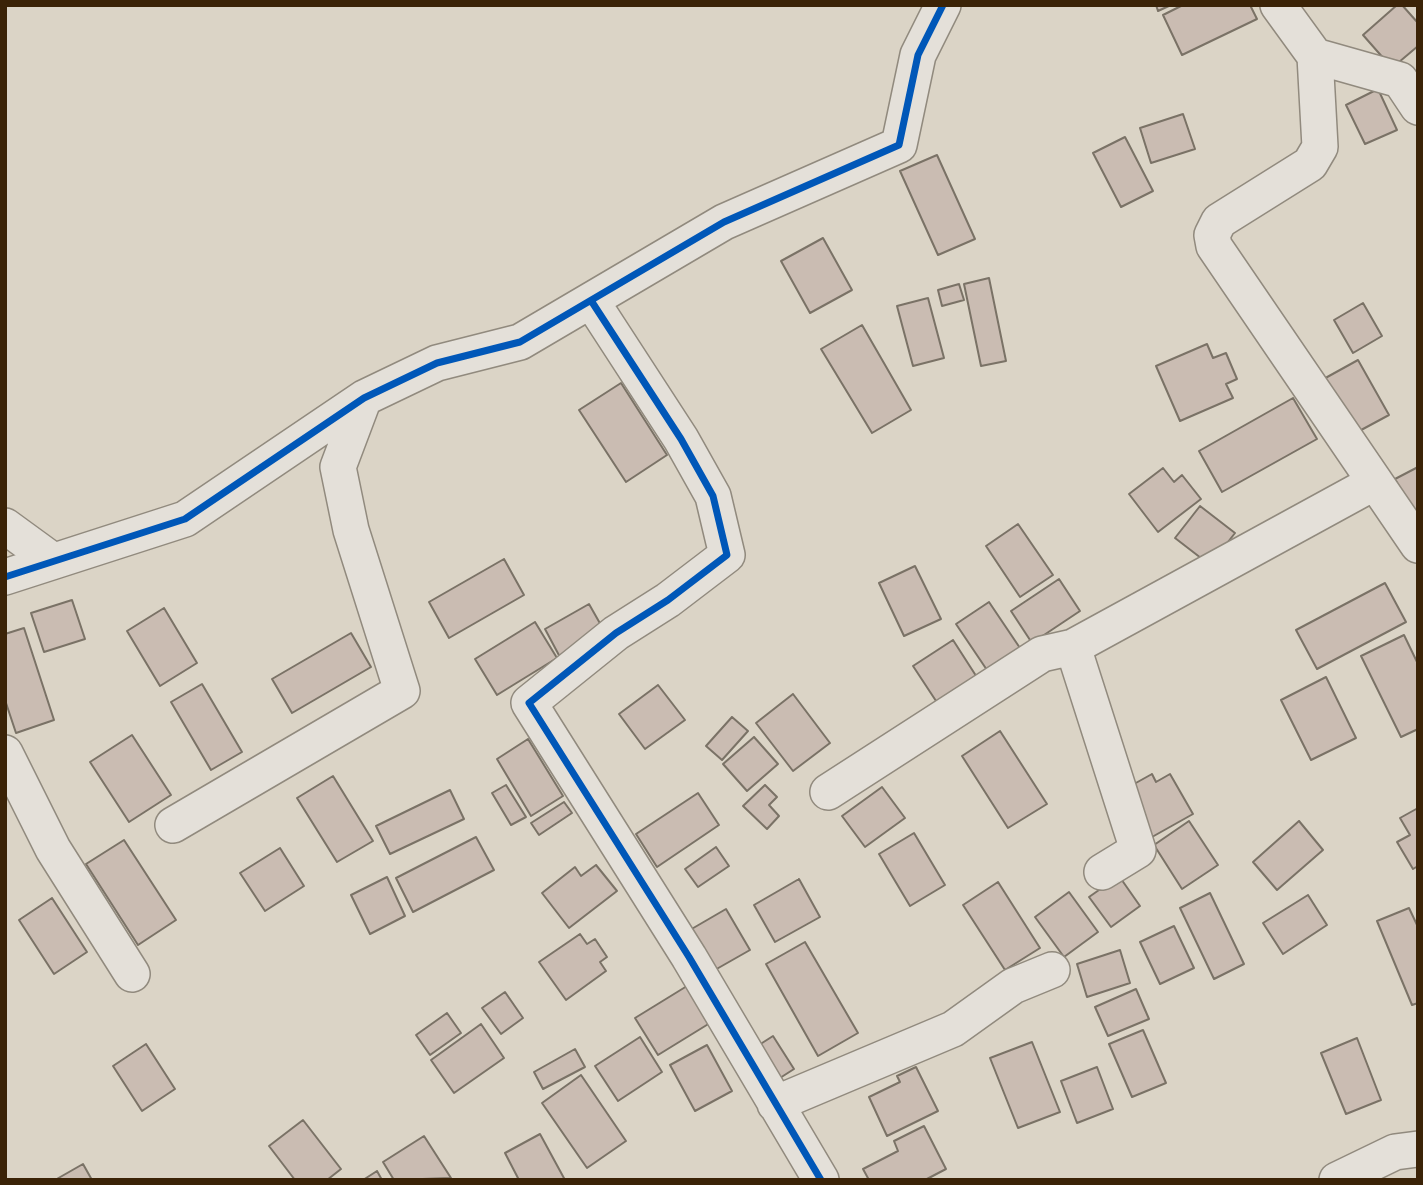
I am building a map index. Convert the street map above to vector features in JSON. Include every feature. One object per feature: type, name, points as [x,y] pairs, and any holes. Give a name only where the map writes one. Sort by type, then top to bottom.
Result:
[{"type":"street","points":[[5,577],[185,519],[364,398],[437,363],[520,342],[724,222],[899,145],[918,55],[943,5]]},
{"type":"street","points":[[1278,5],[1315,56],[1320,147],[1310,164],[1219,221],[1212,234],[1214,246],[1418,545]]},
{"type":"street","points":[[1315,56],[1400,80],[1418,107]]},
{"type":"street","points":[[592,302],[681,439],[713,496],[727,555],[668,600],[617,633],[529,703],[689,957],[821,1180]]},
{"type":"street","points":[[173,825],[402,691],[351,530],[338,467],[364,398]]},
{"type":"street","points":[[828,792],[1042,654],[1073,648],[1375,482]]},
{"type":"street","points":[[5,526],[53,561]]},
{"type":"street","points":[[1073,648],[1138,850],[1102,872]]},
{"type":"street","points":[[5,752],[54,849],[132,974]]},
{"type":"street","points":[[775,1104],[953,1029],[1013,986],[1052,970]]},
{"type":"street","points":[[1337,1180],[1395,1152],[1418,1149]]},
{"type":"building","points":[[1156,5],[1171,5],[1158,11]]},
{"type":"building","points":[[1183,5],[1250,5],[1257,19],[1182,55],[1163,15]]},
{"type":"building","points":[[1397,5],[1402,5],[1418,23],[1418,46],[1392,68],[1363,35]]},
{"type":"building","points":[[1378,89],[1397,130],[1365,144],[1346,105]]},
{"type":"building","points":[[1183,114],[1195,149],[1151,163],[1140,128]]},
{"type":"building","points":[[1125,137],[1153,191],[1121,207],[1093,153]]},
{"type":"building","points":[[937,155],[975,239],[938,255],[900,171]]},
{"type":"building","points":[[823,238],[852,290],[810,313],[781,261]]},
{"type":"building","points":[[989,278],[1006,361],[981,366],[964,284]]},
{"type":"building","points":[[959,284],[964,300],[942,306],[938,290]]},
{"type":"building","points":[[928,298],[944,358],[913,366],[897,306]]},
{"type":"building","points":[[1363,303],[1382,336],[1353,353],[1334,320]]},
{"type":"building","points":[[862,325],[911,410],[872,433],[821,349]]},
{"type":"building","points":[[1207,344],[1213,358],[1226,353],[1237,379],[1226,384],[1233,398],[1180,421],[1156,366]]},
{"type":"building","points":[[1358,360],[1389,415],[1350,436],[1320,381]]},
{"type":"building","points":[[621,383],[667,455],[626,482],[579,410]]},
{"type":"building","points":[[1293,398],[1317,439],[1222,492],[1199,451]]},
{"type":"building","points":[[1418,467],[1418,513],[1414,515],[1395,479]]},
{"type":"building","points":[[1163,468],[1174,482],[1182,475],[1201,499],[1158,532],[1129,494]]},
{"type":"building","points":[[1200,506],[1235,533],[1210,565],[1175,538]]},
{"type":"building","points":[[1018,524],[1053,575],[1020,597],[986,546]]},
{"type":"building","points":[[504,559],[524,595],[449,638],[429,602]]},
{"type":"building","points":[[915,566],[941,619],[904,636],[879,583]]},
{"type":"building","points":[[1059,579],[1080,611],[1032,643],[1011,611]]},
{"type":"building","points":[[1385,583],[1406,622],[1317,669],[1296,630]]},
{"type":"building","points":[[72,600],[85,639],[44,652],[31,613]]},
{"type":"building","points":[[989,602],[1024,654],[991,676],[956,624]]},
{"type":"building","points":[[589,604],[606,634],[561,659],[545,629]]},
{"type":"building","points":[[164,608],[197,663],[160,686],[127,631]]},
{"type":"building","points":[[535,622],[557,658],[497,695],[475,659]]},
{"type":"building","points":[[24,628],[54,720],[16,733],[5,700],[5,634]]},
{"type":"building","points":[[351,633],[371,667],[292,713],[272,679]]},
{"type":"building","points":[[1404,635],[1418,664],[1418,729],[1401,737],[1361,656]]},
{"type":"building","points":[[953,640],[980,682],[940,707],[913,666]]},
{"type":"building","points":[[1326,677],[1356,738],[1311,760],[1281,700]]},
{"type":"building","points":[[202,684],[242,752],[211,770],[171,702]]},
{"type":"building","points":[[658,685],[685,720],[645,749],[619,714]]},
{"type":"building","points":[[793,694],[830,743],[793,771],[756,723]]},
{"type":"building","points":[[732,717],[748,731],[722,760],[706,746]]},
{"type":"building","points":[[1000,731],[1047,804],[1008,828],[962,756]]},
{"type":"building","points":[[132,735],[171,795],[129,822],[90,762]]},
{"type":"building","points":[[754,737],[778,764],[747,791],[723,764]]},
{"type":"building","points":[[528,739],[563,796],[531,816],[497,759]]},
{"type":"building","points":[[1152,774],[1156,782],[1170,774],[1193,814],[1152,837],[1125,789]]},
{"type":"building","points":[[333,776],[373,841],[337,862],[297,798]]},
{"type":"building","points":[[506,785],[526,817],[511,825],[492,793]]},
{"type":"building","points":[[765,785],[777,797],[769,805],[779,816],[767,829],[743,806]]},
{"type":"building","points":[[882,787],[905,818],[865,847],[842,816]]},
{"type":"building","points":[[450,790],[464,819],[390,854],[376,826]]},
{"type":"building","points":[[698,793],[719,825],[657,867],[636,834]]},
{"type":"building","points":[[564,802],[572,813],[539,835],[531,823]]},
{"type":"building","points":[[1418,808],[1418,866],[1413,869],[1397,842],[1410,835],[1400,818]]},
{"type":"building","points":[[1189,821],[1218,865],[1182,889],[1154,845]]},
{"type":"building","points":[[1299,821],[1323,850],[1277,890],[1253,862]]},
{"type":"building","points":[[914,833],[945,885],[910,906],[879,854]]},
{"type":"building","points":[[476,837],[494,870],[413,912],[396,878]]},
{"type":"building","points":[[124,840],[176,920],[138,945],[86,864]]},
{"type":"building","points":[[716,847],[729,866],[698,887],[685,869]]},
{"type":"building","points":[[280,848],[304,886],[265,911],[240,873]]},
{"type":"building","points":[[596,865],[617,891],[569,928],[542,893],[575,867],[581,876]]},
{"type":"building","points":[[1119,876],[1140,906],[1111,927],[1089,897]]},
{"type":"building","points":[[387,877],[405,916],[370,934],[351,895]]},
{"type":"building","points":[[799,879],[820,917],[775,942],[754,905]]},
{"type":"building","points":[[998,882],[1040,948],[1005,970],[963,905]]},
{"type":"building","points":[[1069,892],[1098,932],[1064,957],[1035,917]]},
{"type":"building","points":[[1210,893],[1244,964],[1214,979],[1180,908]]},
{"type":"building","points":[[1308,895],[1327,925],[1283,954],[1263,923]]},
{"type":"building","points":[[52,898],[87,952],[54,974],[19,920]]},
{"type":"building","points":[[1409,908],[1418,927],[1418,1003],[1412,1005],[1377,921]]},
{"type":"building","points":[[726,909],[750,950],[706,975],[683,934]]},
{"type":"building","points":[[1174,926],[1194,968],[1160,984],[1140,942]]},
{"type":"building","points":[[580,934],[587,944],[595,939],[607,957],[600,962],[606,971],[566,1000],[539,962]]},
{"type":"building","points":[[805,942],[858,1033],[818,1056],[766,964]]},
{"type":"building","points":[[1120,950],[1130,983],[1087,997],[1077,964]]},
{"type":"building","points":[[687,986],[710,1023],[658,1055],[635,1018]]},
{"type":"building","points":[[1136,989],[1149,1019],[1108,1036],[1095,1007]]},
{"type":"building","points":[[505,992],[523,1018],[501,1034],[482,1008]]},
{"type":"building","points":[[447,1013],[461,1033],[430,1055],[416,1035]]},
{"type":"building","points":[[481,1024],[504,1058],[454,1093],[431,1060]]},
{"type":"building","points":[[1143,1030],[1166,1083],[1132,1097],[1109,1044]]},
{"type":"building","points":[[773,1036],[794,1069],[769,1085],[748,1052]]},
{"type":"building","points":[[640,1037],[662,1072],[618,1101],[595,1066]]},
{"type":"building","points":[[1357,1038],[1381,1100],[1346,1114],[1321,1053]]},
{"type":"building","points":[[1032,1042],[1060,1112],[1018,1128],[990,1058]]},
{"type":"building","points":[[146,1044],[175,1089],[142,1111],[113,1066]]},
{"type":"building","points":[[707,1045],[732,1091],[695,1111],[670,1065]]},
{"type":"building","points":[[575,1049],[585,1067],[543,1089],[534,1072]]},
{"type":"building","points":[[916,1067],[938,1111],[887,1136],[869,1097],[900,1082],[897,1076]]},
{"type":"building","points":[[1097,1067],[1113,1109],[1077,1123],[1061,1081]]},
{"type":"building","points":[[581,1075],[626,1141],[587,1168],[542,1103]]},
{"type":"building","points":[[303,1120],[341,1169],[327,1180],[295,1180],[269,1146]]},
{"type":"building","points":[[924,1126],[946,1169],[925,1180],[869,1180],[863,1169],[898,1151],[894,1141]]},
{"type":"building","points":[[540,1134],[565,1180],[519,1180],[505,1153]]},
{"type":"building","points":[[424,1136],[451,1178],[394,1180],[383,1162]]},
{"type":"building","points":[[83,1164],[92,1180],[55,1180]]},
{"type":"building","points":[[377,1171],[382,1180],[363,1180]]},
{"type":"cycle path","points":[[5,577],[185,519],[364,398],[437,363],[520,342],[724,222],[899,145],[918,55],[943,5]]},
{"type":"cycle path","points":[[592,302],[681,439],[713,496],[727,555],[668,600],[616,633],[529,703],[689,957],[821,1180]]}]
